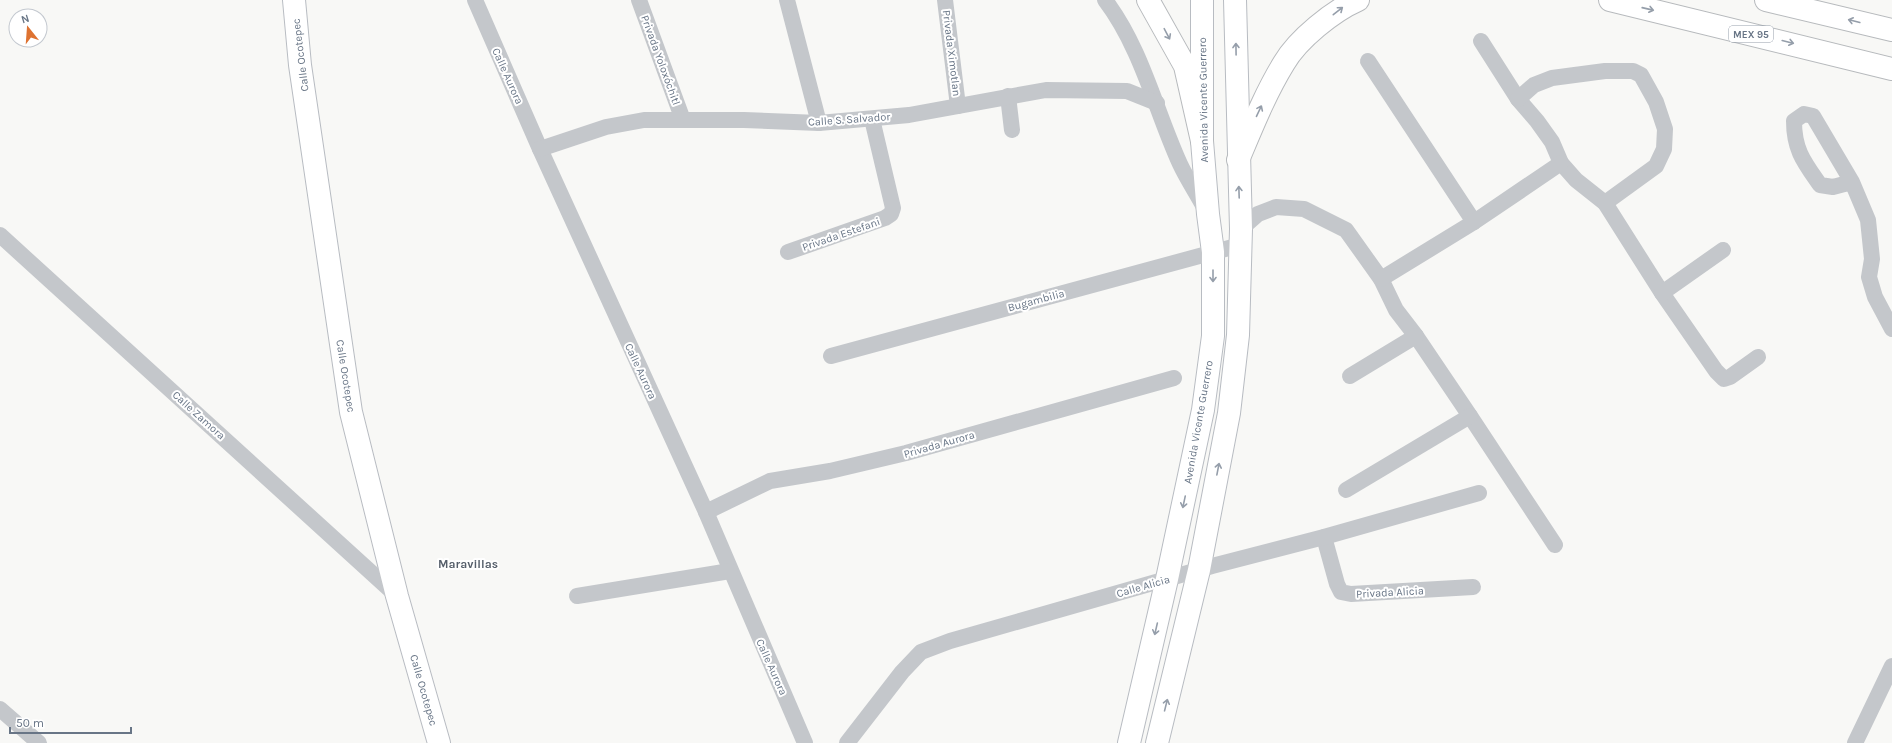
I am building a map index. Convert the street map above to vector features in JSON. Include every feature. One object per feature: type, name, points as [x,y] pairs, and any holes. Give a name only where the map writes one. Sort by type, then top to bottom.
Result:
[{"type":"main road","name":"Calle Ocotepec","points":[[294,0],[300,65],[351,412],[397,596],[439,743]]},
{"type":"main road","points":[[1148,0],[1185,66],[1202,141]]},
{"type":"main road","name":"Avenida Vicente Guerrero","points":[[1129,743],[1167,579],[1203,410],[1213,336],[1213,252],[1208,214],[1202,141],[1202,0]]},
{"type":"main road","points":[[1157,743],[1199,570],[1229,413],[1238,335],[1240,237],[1235,0]]},
{"type":"main road","points":[[1238,160],[1259,109],[1284,62],[1304,39],[1324,21],[1344,6],[1358,0]]},
{"type":"main road","name":"MEX 95","points":[[1610,0],[1892,69]]},
{"type":"main road","points":[[1766,0],[1892,30]]},
{"type":"main road","points":[[1201,87],[1236,88]]},
{"type":"street","name":"Calle Aurora","points":[[475,0],[540,149],[706,512],[805,743]]},
{"type":"street","name":"Privada Yoloxóchitl","points":[[639,0],[683,120]]},
{"type":"street","points":[[787,0],[819,123]]},
{"type":"street","name":"Privada Ximotlan","points":[[945,0],[958,106]]},
{"type":"street","points":[[1105,0],[1127,34],[1157,103],[1180,164],[1208,214]]},
{"type":"street","points":[[1481,41],[1518,99],[1537,121],[1552,142],[1561,163],[1576,180],[1605,203],[1662,293],[1716,371],[1724,379],[1730,377],[1758,357]]},
{"type":"street","points":[[1368,61],[1474,222]]},
{"type":"street","points":[[1518,99],[1534,85],[1552,78],[1605,71],[1633,71],[1641,75],[1656,102],[1665,129],[1664,150],[1656,166],[1605,203]]},
{"type":"street","name":"Calle S. Salvador","points":[[540,149],[606,127],[644,120],[744,120],[819,123],[872,119],[958,106],[1046,90],[1127,91],[1157,103]]},
{"type":"street","points":[[1008,96],[1012,130]]},
{"type":"street","points":[[1852,182],[1833,187],[1820,185],[1800,155],[1794,132],[1794,121],[1804,114],[1813,116],[1822,128],[1835,155],[1852,182],[1868,220],[1872,259],[1869,277],[1875,297],[1892,329]]},
{"type":"street","name":"Privada Estefani","points":[[788,252],[885,218],[891,214],[893,208],[872,119]]},
{"type":"street","points":[[1381,279],[1474,222],[1561,163]]},
{"type":"street","points":[[1240,237],[1258,214],[1276,207],[1304,209],[1346,230],[1381,279],[1396,310],[1416,336],[1555,545]]},
{"type":"street","name":"Calle Zamora","points":[[0,235],[397,596]]},
{"type":"street","name":"Bugambilia","points":[[832,356],[1213,252],[1240,237]]},
{"type":"street","points":[[1662,293],[1723,250]]},
{"type":"street","points":[[1350,376],[1416,336]]},
{"type":"street","name":"Privada Aurora","points":[[706,512],[770,481],[830,471],[906,453],[1174,378]]},
{"type":"street","points":[[1346,490],[1470,416]]},
{"type":"street","name":"Calle Alicia","points":[[847,743],[902,672],[921,652],[950,641],[1167,579],[1324,537],[1479,493]]},
{"type":"street","name":"Privada Alicia","points":[[1324,537],[1337,584],[1341,592],[1351,594],[1473,587]]},
{"type":"street","points":[[577,596],[730,570]]},
{"type":"street","points":[[1855,743],[1892,666]]},
{"type":"street","points":[[0,709],[39,743]]},
{"type":"district","name":"Maravillas","points":[[468,564]]}]
